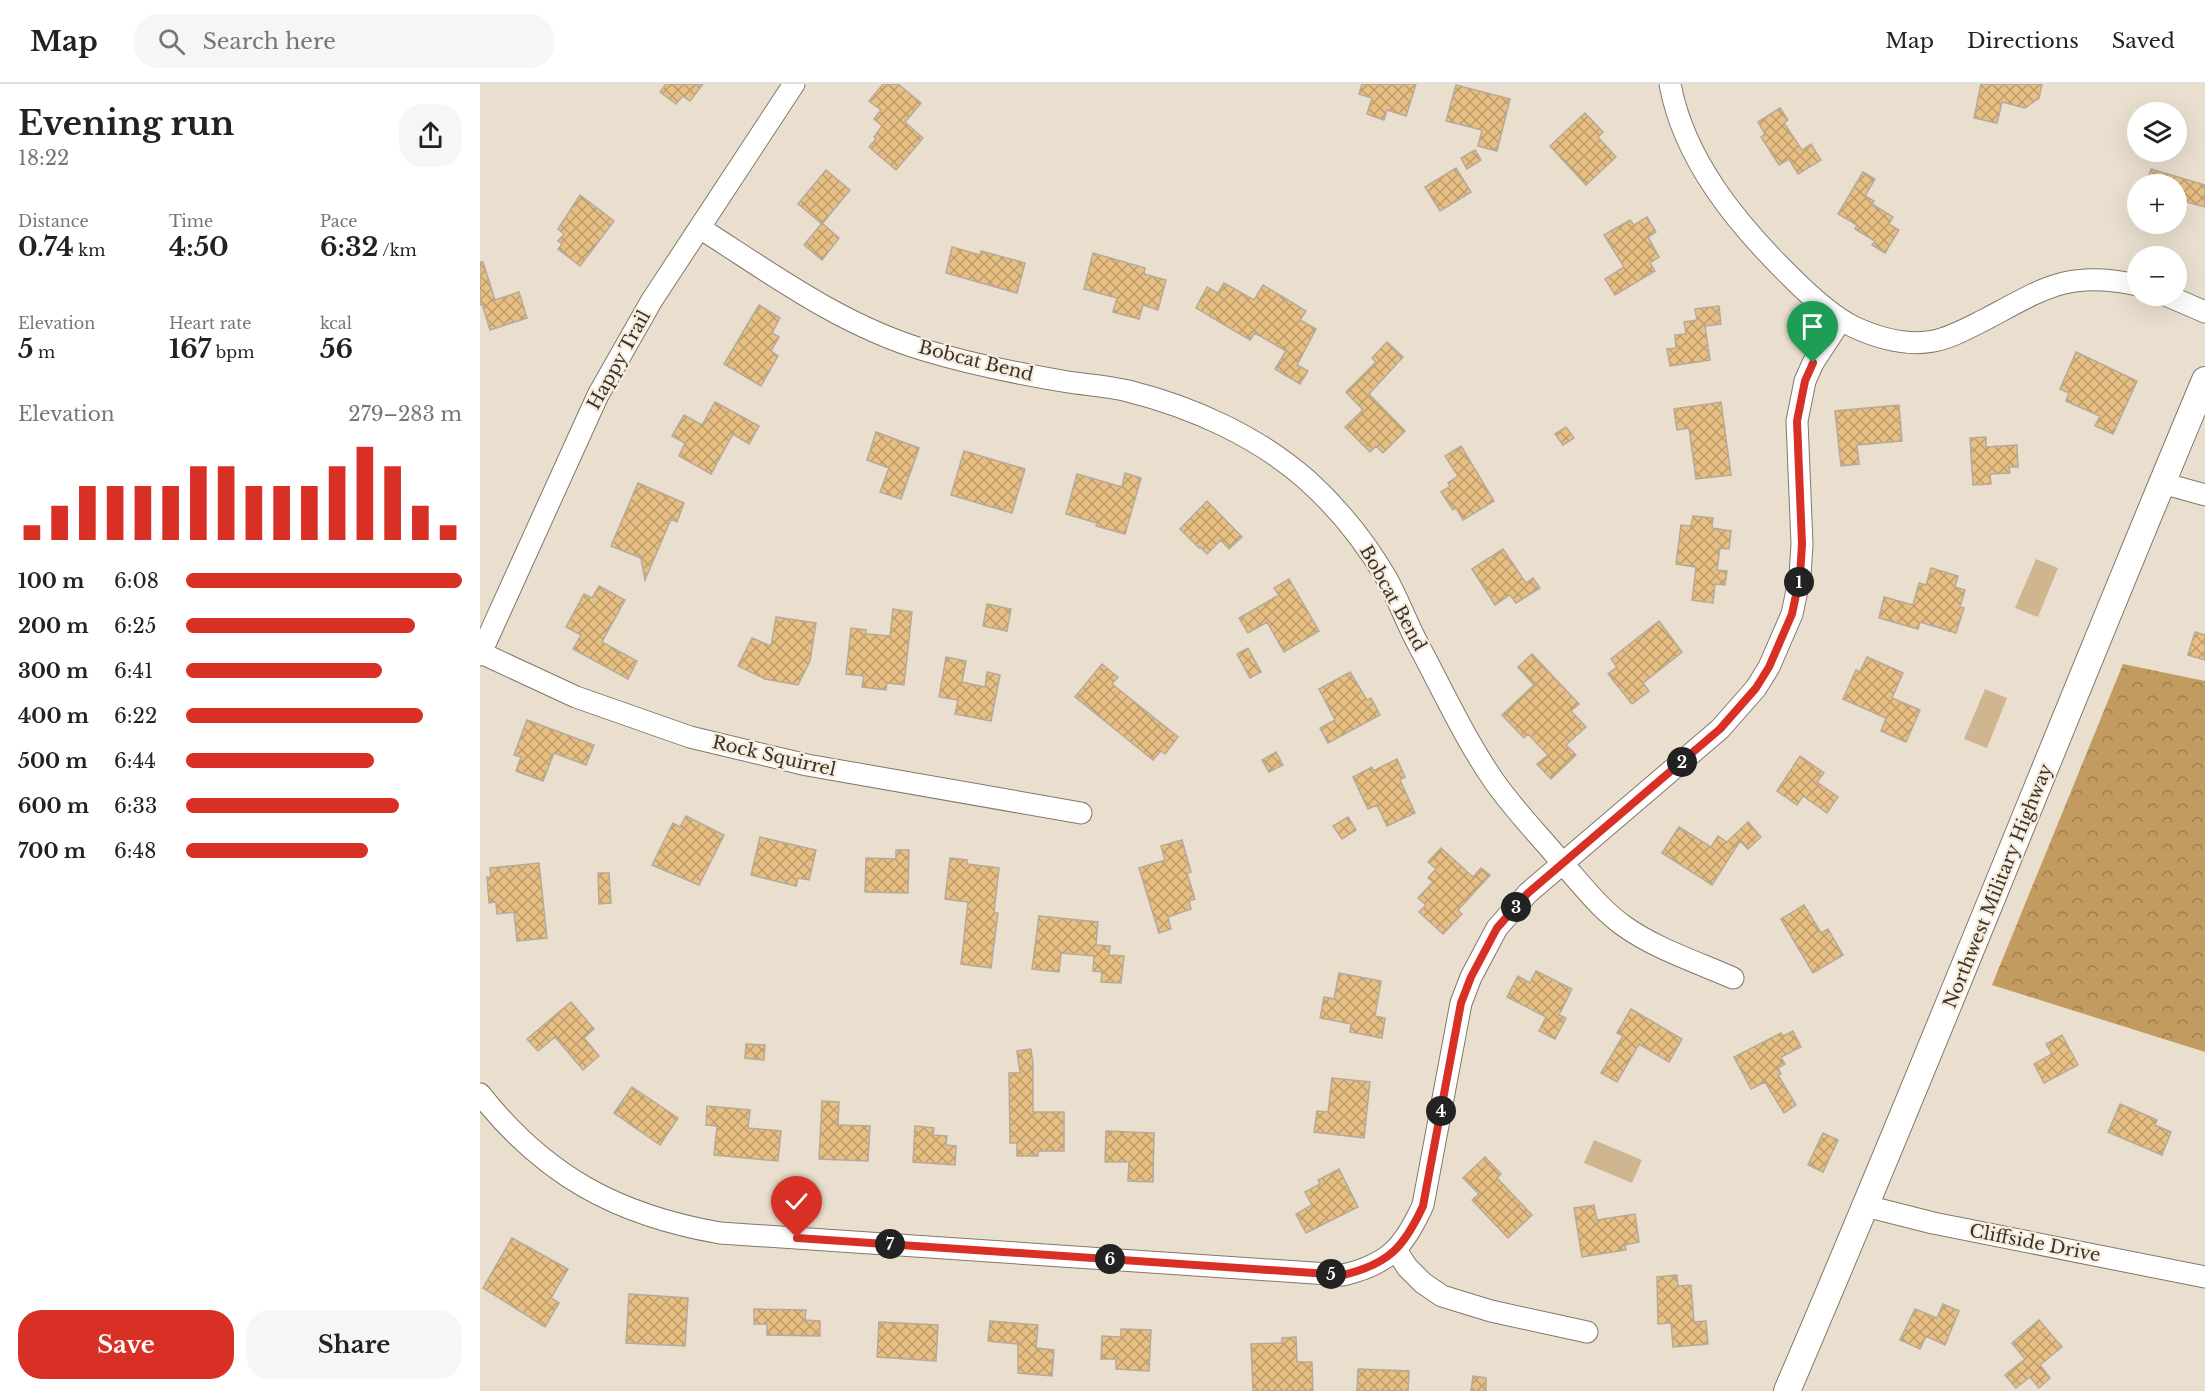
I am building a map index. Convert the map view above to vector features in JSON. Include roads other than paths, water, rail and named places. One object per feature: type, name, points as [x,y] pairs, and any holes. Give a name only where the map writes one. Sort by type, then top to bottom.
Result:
[{"type":"main road","name":"Northwest Military Highway","points":[[1787,1391],[1866,1206],[2205,380]]},
{"type":"street","name":"Happy Trail","points":[[480,654],[598,395],[652,300],[794,84]]},
{"type":"street","points":[[1670,84],[1675,109],[1685,135],[1720,196],[1760,247],[1807,292],[1841,320],[1877,336],[1909,342],[1933,341],[1959,333],[2039,291],[2067,281],[2109,279],[2127,283]]},
{"type":"street","name":"Bobcat Bend","points":[[700,228],[856,324],[922,350],[990,367],[1123,390],[1163,401],[1205,417],[1276,455],[1309,482],[1338,511],[1364,544],[1386,579],[1470,742],[1494,781],[1527,824],[1593,899],[1623,926],[1639,936],[1733,978]]},
{"type":"street","points":[[2187,304],[2205,312]]},
{"type":"street","points":[[480,1094],[523,1143],[582,1186],[648,1217],[684,1227],[720,1233],[1343,1275],[1380,1262],[1396,1250],[1411,1232],[1423,1206],[1461,1003],[1471,977],[1497,928],[1528,893],[1720,729],[1756,688],[1774,657],[1792,614],[1800,576],[1802,544],[1797,421],[1805,381],[1813,363],[1841,320]]},
{"type":"street","points":[[2162,483],[2205,495]]},
{"type":"street","name":"Rock Squirrel","points":[[480,654],[576,697],[690,737],[807,765],[1081,813]]},
{"type":"street","name":"Cliffside Drive","points":[[1866,1206],[1933,1223],[2205,1277]]},
{"type":"street","points":[[1396,1250],[1407,1267],[1423,1283],[1442,1296],[1491,1311],[1587,1332]]}]
